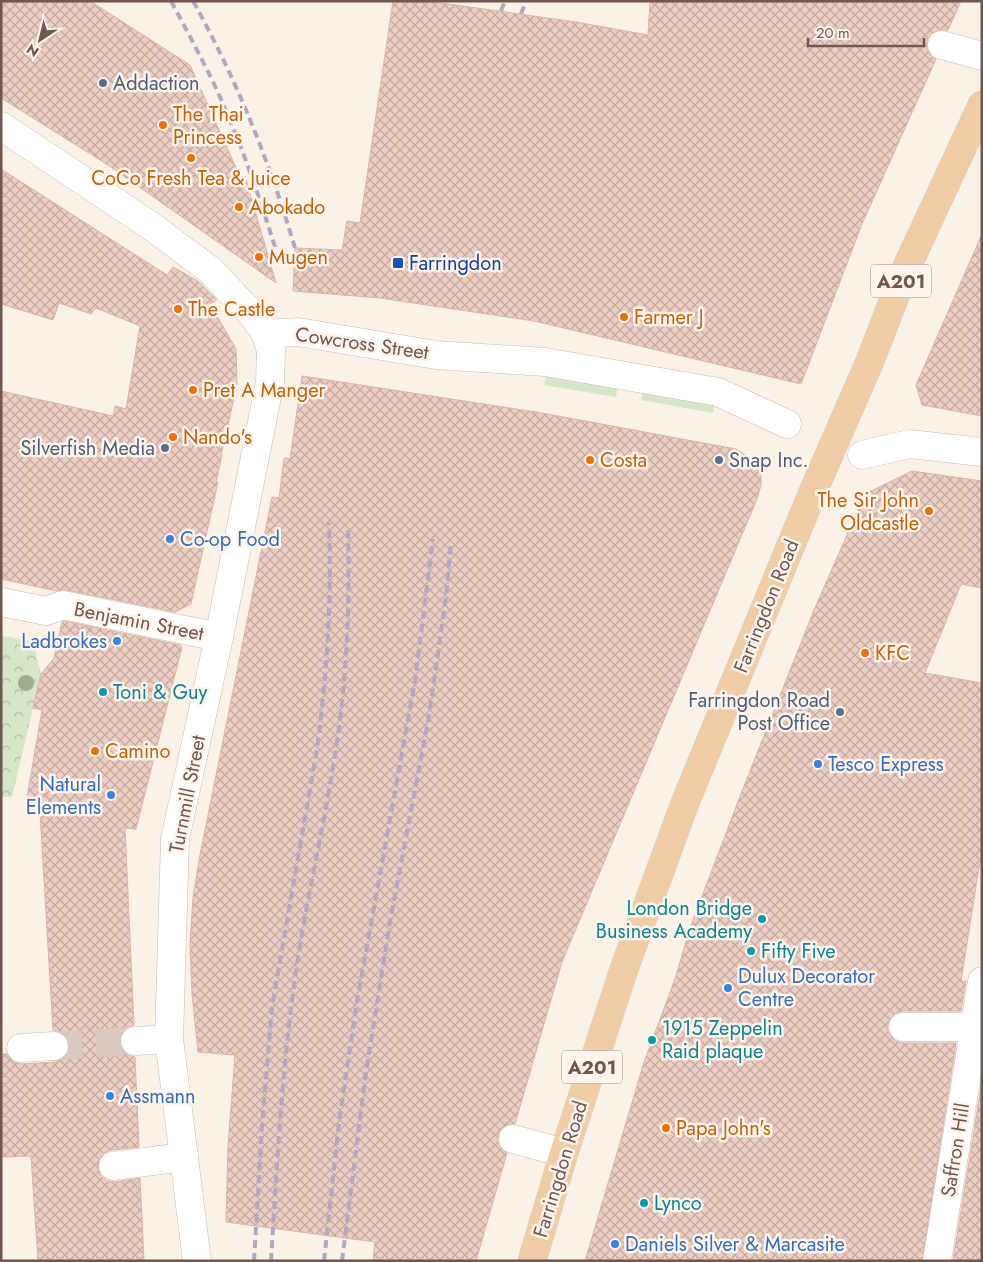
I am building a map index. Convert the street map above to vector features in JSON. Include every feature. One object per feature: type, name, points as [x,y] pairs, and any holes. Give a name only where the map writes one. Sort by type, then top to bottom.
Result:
[{"type":"main road","name":"Farringdon Road","points":[[532,1261],[564,1153],[624,969],[685,802],[812,494],[870,361],[904,273],[982,105]]},
{"type":"street","points":[[942,45],[982,56]]},
{"type":"street","name":"Cowcross Street","points":[[1,126],[151,226],[210,270],[252,314],[266,334],[298,332],[436,354],[545,362],[718,392],[787,424]]},
{"type":"street","name":"Turnmill Street","points":[[197,1261],[169,1039],[175,839],[270,382],[271,351],[266,334]]},
{"type":"street","points":[[862,455],[909,444],[982,452]]},
{"type":"street","name":"Benjamin Street","points":[[1,602],[46,611],[63,605],[218,637]]},
{"type":"street","name":"Saffron Hill","points":[[937,1261],[982,981]]},
{"type":"street","points":[[903,1027],[975,1027]]},
{"type":"street","points":[[135,1041],[169,1039]]},
{"type":"street","points":[[21,1048],[54,1046]]},
{"type":"street","points":[[513,1138],[564,1153]]},
{"type":"street","points":[[113,1166],[184,1157]]},
{"type":"green space","points":[[547,373],[618,385],[616,397],[544,385]]},
{"type":"green space","points":[[643,388],[715,400],[713,413],[641,400]]},
{"type":"green space","points":[[1,636],[33,641],[41,674],[12,797],[1,797]]},
{"type":"building","points":[[1,1],[90,1],[190,65],[242,181],[245,176],[276,283],[108,165],[1,98]]},
{"type":"building","points":[[393,1],[427,1],[576,22],[648,35],[650,1],[961,1],[948,30],[938,30],[931,34],[927,40],[927,49],[931,56],[936,59],[862,224],[801,384],[534,321],[380,298],[293,291],[295,248],[342,250],[347,221],[360,223]]},
{"type":"building","points":[[1,169],[167,275],[173,267],[198,281],[217,300],[210,304],[236,349],[237,385],[191,604],[175,612],[1,579],[1,391],[113,416],[115,406],[126,409],[140,326],[96,308],[91,314],[59,303],[53,320],[1,304]]},
{"type":"building","points":[[982,234],[982,416],[922,405],[916,385]]},
{"type":"building","points":[[302,376],[542,413],[736,449],[749,457],[761,471],[761,485],[757,499],[562,962],[515,1124],[509,1124],[502,1128],[498,1134],[498,1143],[502,1150],[507,1153],[476,1261],[373,1261],[375,1242],[226,1222],[228,1145],[235,1055],[198,1052],[192,994],[190,945],[193,898],[272,497],[279,498],[284,458],[290,459]]},
{"type":"building","points":[[912,471],[982,481],[982,588],[961,584],[925,673],[982,683],[982,849],[961,981],[966,981],[961,1011],[903,1011],[896,1013],[890,1019],[887,1027],[890,1035],[896,1041],[903,1043],[956,1043],[922,1261],[585,1261],[644,1062],[675,979],[690,928],[814,610],[865,494]]},
{"type":"building","points":[[62,622],[180,645],[182,647],[136,829],[125,828],[134,1025],[126,1028],[121,1034],[119,1041],[122,1050],[128,1055],[135,1057],[139,1147],[111,1150],[104,1153],[99,1160],[98,1167],[101,1176],[107,1181],[115,1182],[140,1178],[144,1261],[38,1261],[31,1156],[1,1157],[1,1054],[7,1054],[14,1062],[21,1064],[55,1062],[63,1059],[68,1053],[70,1046],[67,1037],[61,1032],[53,1030],[40,813],[25,809],[42,710],[33,708],[41,674],[54,658]]},
{"type":"building","points":[[982,1081],[982,1261],[953,1261]]},
{"type":"tunnel","points":[[54,1046],[135,1041]]},
{"type":"railway","points":[[171,1],[224,106],[248,165],[275,247]]},
{"type":"railway","points":[[193,1],[224,60],[251,122],[275,184],[295,248]]},
{"type":"railway","points":[[501,11],[505,1]]},
{"type":"railway","points":[[521,14],[526,1]]},
{"type":"railway","points":[[254,1261],[262,1126],[272,1007],[317,749],[324,693],[329,608],[329,523]]},
{"type":"railway","points":[[271,1261],[280,1116],[291,1007],[304,920],[324,818],[342,707],[348,616],[348,526]]},
{"type":"railway","points":[[324,1261],[339,1122],[357,1001],[415,681],[433,539]]},
{"type":"railway","points":[[342,1261],[366,1072],[390,922],[429,716],[446,597],[451,542]]},
{"type":"place","name":"Addaction","points":[[103,83]]},
{"type":"place","name":"The Thai Princess","points":[[163,125]]},
{"type":"place","name":"CoCo Fresh Tea & Juice","points":[[191,158]]},
{"type":"place","name":"Abokado","points":[[239,207]]},
{"type":"place","name":"Mugen","points":[[259,257]]},
{"type":"place","name":"Farringdon","points":[[398,263]]},
{"type":"place","name":"The Castle","points":[[178,309]]},
{"type":"place","name":"Farmer J","points":[[624,317]]},
{"type":"place","name":"Pret A Manger","points":[[193,390]]},
{"type":"place","name":"Nando's","points":[[173,437]]},
{"type":"place","name":"Silverfish Media","points":[[165,448]]},
{"type":"place","name":"Costa","points":[[590,460]]},
{"type":"place","name":"Snap Inc.","points":[[719,460]]},
{"type":"place","name":"The Sir John Oldcastle","points":[[929,511]]},
{"type":"place","name":"Co-op Food","points":[[170,539]]},
{"type":"place","name":"Ladbrokes","points":[[117,641]]},
{"type":"place","name":"KFC","points":[[865,653]]},
{"type":"place","name":"Toni & Guy","points":[[103,692]]},
{"type":"place","name":"Farringdon Road Post Office","points":[[840,712]]},
{"type":"place","name":"Camino","points":[[95,751]]},
{"type":"place","name":"Tesco Express","points":[[818,764]]},
{"type":"place","name":"Natural Elements","points":[[111,795]]},
{"type":"place","name":"London Bridge Business Academy","points":[[762,919]]},
{"type":"place","name":"Fifty Five","points":[[751,951]]},
{"type":"place","name":"Dulux Decorator Centre","points":[[728,988]]},
{"type":"place","name":"1915 Zeppelin Raid plaque","points":[[652,1040]]},
{"type":"place","name":"Assmann","points":[[110,1096]]},
{"type":"place","name":"Papa John's","points":[[666,1128]]},
{"type":"place","name":"Lynco","points":[[644,1203]]},
{"type":"place","name":"Daniels Silver & Marcasite","points":[[615,1244]]}]
